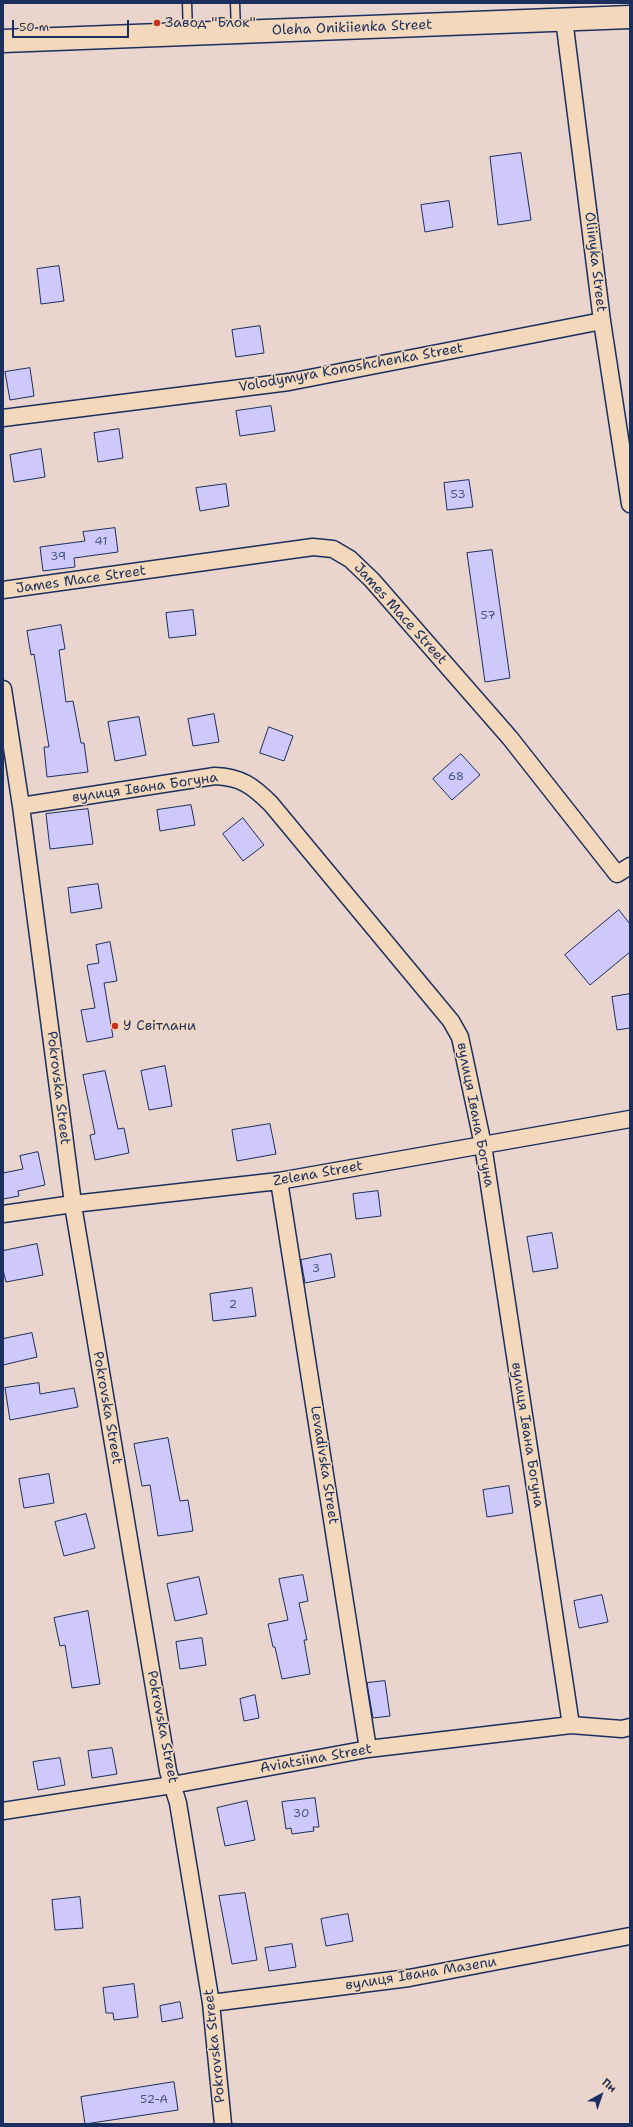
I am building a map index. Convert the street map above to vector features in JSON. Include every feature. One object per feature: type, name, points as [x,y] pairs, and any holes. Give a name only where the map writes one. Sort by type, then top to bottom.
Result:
[{"type":"main road","name":"Oleha Onikiienka Street","points":[[3,41],[630,16]]},
{"type":"street","name":"Oliinyka Street","points":[[564,19],[602,321],[630,504]]},
{"type":"street","name":"Volodymyra Konoshchenka Street","points":[[3,418],[289,382],[602,321]]},
{"type":"street","name":"James Mace Street","points":[[3,590],[313,547],[332,549],[350,559],[372,580],[510,738],[617,874],[630,866]]},
{"type":"street","name":"Pokrovska Street","points":[[3,689],[21,806],[72,1204],[168,1771],[178,1803],[211,2003],[223,2124]]},
{"type":"street","name":"вулиця Івана Богуна","points":[[21,806],[215,776],[230,777],[245,782],[271,804],[451,1021],[460,1037],[483,1145],[571,1725]]},
{"type":"street","name":"Zelena Street","points":[[3,1214],[72,1204],[279,1181],[630,1118]]},
{"type":"street","name":"Levadivska Street","points":[[279,1181],[368,1749]]},
{"type":"street","name":"Aviatsiina Street","points":[[3,1810],[172,1784],[368,1749],[571,1725],[622,1729],[630,1727]]},
{"type":"street","name":"вулиця Івана Мазепи","points":[[211,2003],[409,1978],[630,1936]]},
{"type":"lane","points":[[188,3],[188,34]]},
{"type":"lane","points":[[235,3],[236,32]]},
{"type":"building","points":[[521,153],[531,220],[498,225],[490,157]]},
{"type":"building","points":[[449,201],[453,227],[425,232],[421,205]]},
{"type":"building","points":[[59,266],[64,301],[41,304],[37,269]]},
{"type":"building","points":[[260,326],[264,353],[236,357],[232,330]]},
{"type":"building","points":[[30,368],[34,396],[10,400],[5,372]]},
{"type":"building","points":[[271,406],[275,431],[240,436],[236,411]]},
{"type":"building","points":[[119,429],[123,458],[98,462],[94,433]]},
{"type":"building","points":[[41,449],[45,477],[14,482],[10,455]]},
{"type":"building","points":[[469,480],[473,507],[447,510],[444,483]]},
{"type":"building","points":[[226,484],[229,506],[200,511],[196,488]]},
{"type":"building","points":[[115,528],[118,552],[74,558],[75,567],[43,571],[40,547],[85,541],[83,532]]},
{"type":"building","points":[[492,550],[510,678],[485,682],[467,553]]},
{"type":"building","points":[[193,610],[196,635],[169,638],[166,613]]},
{"type":"building","points":[[61,625],[65,649],[59,650],[66,702],[73,701],[81,743],[84,743],[88,772],[47,777],[44,747],[49,747],[34,654],[31,655],[27,631]]},
{"type":"building","points":[[214,714],[219,742],[193,746],[188,719]]},
{"type":"building","points":[[139,717],[146,755],[115,761],[108,722]]},
{"type":"building","points":[[269,727],[293,736],[284,761],[260,753]]},
{"type":"building","points":[[461,754],[480,775],[452,800],[433,779]]},
{"type":"building","points":[[191,805],[195,825],[160,831],[157,810]]},
{"type":"building","points":[[88,809],[93,844],[50,849],[46,814]]},
{"type":"building","points":[[243,818],[264,845],[243,861],[223,834]]},
{"type":"building","points":[[98,884],[102,908],[71,913],[68,888]]},
{"type":"building","points":[[619,910],[630,924],[630,952],[590,985],[565,955]]},
{"type":"building","points":[[110,942],[117,981],[104,983],[113,1037],[87,1042],[81,1010],[95,1008],[87,965],[99,963],[96,945]]},
{"type":"building","points":[[630,994],[630,1028],[617,1030],[612,997]]},
{"type":"building","points":[[165,1066],[172,1106],[149,1110],[141,1071]]},
{"type":"building","points":[[105,1071],[118,1129],[124,1128],[129,1153],[95,1160],[90,1135],[95,1134],[83,1075]]},
{"type":"building","points":[[270,1124],[276,1154],[237,1161],[232,1130]]},
{"type":"building","points":[[38,1152],[45,1185],[18,1191],[19,1196],[3,1199],[3,1173],[23,1169],[20,1156]]},
{"type":"building","points":[[378,1191],[381,1216],[356,1219],[353,1194]]},
{"type":"building","points":[[552,1233],[558,1268],[533,1272],[527,1237]]},
{"type":"building","points":[[37,1244],[43,1275],[6,1282],[3,1270],[3,1251]]},
{"type":"building","points":[[331,1254],[335,1277],[305,1283],[301,1260]]},
{"type":"building","points":[[252,1288],[256,1316],[213,1321],[210,1294]]},
{"type":"building","points":[[32,1333],[37,1357],[3,1365],[3,1339]]},
{"type":"building","points":[[39,1383],[40,1394],[74,1388],[78,1407],[10,1420],[5,1388]]},
{"type":"building","points":[[168,1438],[180,1501],[188,1500],[193,1531],[158,1536],[150,1485],[142,1486],[134,1444]]},
{"type":"building","points":[[49,1474],[54,1503],[24,1508],[19,1479]]},
{"type":"building","points":[[509,1486],[513,1513],[487,1517],[483,1490]]},
{"type":"building","points":[[86,1514],[95,1548],[64,1556],[55,1522]]},
{"type":"building","points":[[303,1575],[308,1601],[299,1603],[307,1640],[304,1640],[310,1674],[282,1679],[268,1624],[288,1620],[279,1579]]},
{"type":"building","points":[[199,1577],[207,1614],[175,1621],[167,1584]]},
{"type":"building","points":[[602,1595],[608,1622],[579,1628],[574,1601]]},
{"type":"building","points":[[88,1611],[100,1684],[72,1688],[65,1645],[60,1646],[54,1618]]},
{"type":"building","points":[[202,1638],[206,1665],[180,1669],[176,1642]]},
{"type":"building","points":[[385,1681],[390,1716],[373,1718],[367,1683]]},
{"type":"building","points":[[255,1695],[259,1718],[244,1721],[240,1699]]},
{"type":"building","points":[[112,1748],[117,1774],[92,1778],[88,1751]]},
{"type":"building","points":[[60,1758],[65,1785],[38,1790],[33,1762]]},
{"type":"building","points":[[315,1798],[319,1827],[313,1827],[314,1831],[292,1834],[291,1828],[286,1829],[282,1802]]},
{"type":"building","points":[[247,1801],[255,1840],[225,1846],[217,1808]]},
{"type":"building","points":[[245,1893],[257,1960],[232,1964],[219,1896]]},
{"type":"building","points":[[80,1897],[83,1928],[55,1930],[52,1900]]},
{"type":"building","points":[[348,1914],[353,1941],[326,1946],[321,1919]]},
{"type":"building","points":[[292,1944],[296,1967],[269,1971],[265,1948]]},
{"type":"building","points":[[134,1984],[138,2017],[114,2020],[113,2013],[106,2013],[103,1988]]},
{"type":"building","points":[[180,2002],[183,2018],[162,2022],[160,2006]]},
{"type":"building","points":[[174,2082],[178,2110],[85,2124],[81,2097]]},
{"type":"place","name":"Завод \"Блок\"","points":[[157,23]]},
{"type":"place","name":"У Світлани","points":[[115,1026]]}]
